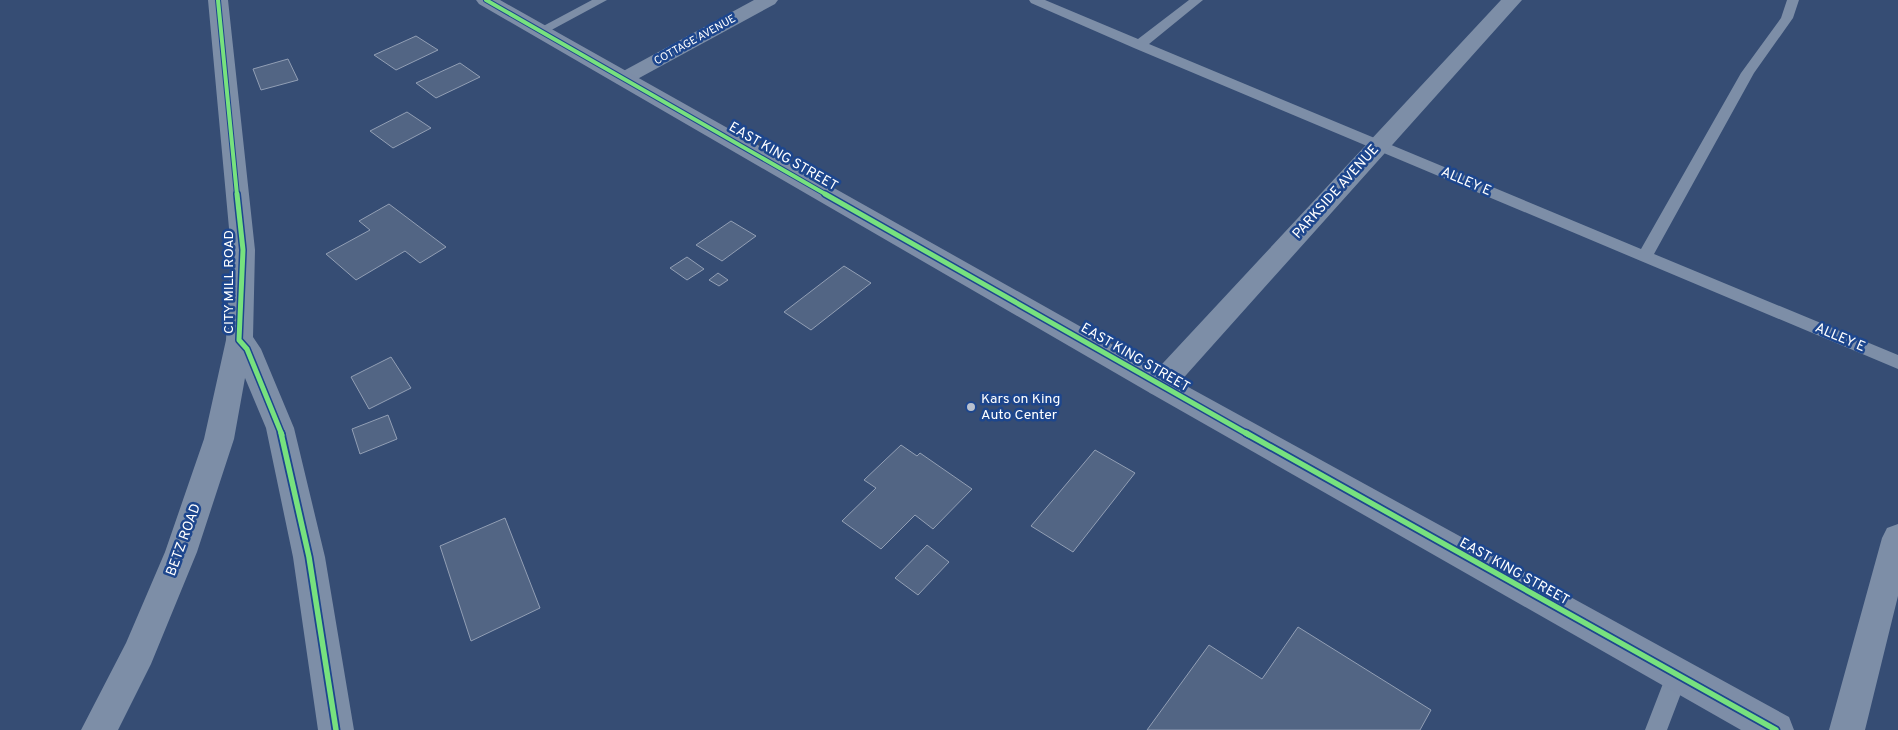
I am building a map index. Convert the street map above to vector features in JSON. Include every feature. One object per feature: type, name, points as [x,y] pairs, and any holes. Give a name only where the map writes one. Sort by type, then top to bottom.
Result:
[{"type":"main road","name":"EAST KING STREET","points":[[491,1],[623,79],[1160,385],[1776,730]]},
{"type":"street","name":"CITY MILL ROAD","points":[[218,0],[244,250],[239,340],[247,349],[280,428],[309,557],[336,730]]},
{"type":"street","name":"COTTAGE AVENUE","points":[[623,79],[768,0]]},
{"type":"street","name":"PARKSIDE AVENUE","points":[[1160,385],[1512,0]]},
{"type":"street","name":"BETZ ROAD","points":[[99,730],[139,653],[181,552],[219,439],[239,340]]},
{"type":"street","points":[[1848,730],[1871,634],[1898,538]]},
{"type":"lane","points":[[540,31],[601,0]]},
{"type":"lane","name":"ALLEY E","points":[[1035,0],[1898,362]]},
{"type":"lane","points":[[1139,45],[1197,0]]},
{"type":"lane","points":[[1644,257],[1748,73],[1787,18],[1793,0]]},
{"type":"lane","points":[[1656,730],[1677,675]]},
{"type":"building","points":[[416,36],[438,50],[396,70],[374,55]]},
{"type":"building","points":[[288,59],[298,80],[261,90],[253,69]]},
{"type":"building","points":[[460,63],[480,77],[436,98],[416,83]]},
{"type":"building","points":[[407,112],[431,128],[393,148],[370,131]]},
{"type":"building","points":[[389,204],[446,247],[420,263],[405,251],[356,280],[326,254],[370,230],[359,221]]},
{"type":"building","points":[[731,221],[756,236],[722,261],[696,245]]},
{"type":"building","points":[[687,257],[704,269],[687,280],[670,268]]},
{"type":"building","points":[[844,266],[871,283],[811,330],[784,312]]},
{"type":"building","points":[[718,273],[728,280],[719,286],[709,280]]},
{"type":"building","points":[[391,357],[411,388],[369,409],[351,377]]},
{"type":"building","points":[[388,415],[397,439],[360,454],[352,429]]},
{"type":"building","points":[[901,445],[917,456],[920,453],[972,489],[933,529],[915,515],[881,549],[842,521],[876,488],[864,480]]},
{"type":"building","points":[[1095,450],[1135,473],[1073,552],[1031,526]]},
{"type":"building","points":[[505,518],[540,608],[471,641],[440,546]]},
{"type":"building","points":[[927,545],[949,562],[918,595],[895,578]]},
{"type":"building","points":[[1298,627],[1431,710],[1420,730],[1147,730],[1209,645],[1262,679]]},
{"type":"cycle path","points":[[218,0],[243,250],[239,340],[247,349],[280,428],[309,557],[336,730]]},
{"type":"cycle path","points":[[486,0],[1160,385],[1776,730]]},
{"type":"place","name":"Kars on King Auto Center","points":[[971,407]]}]
